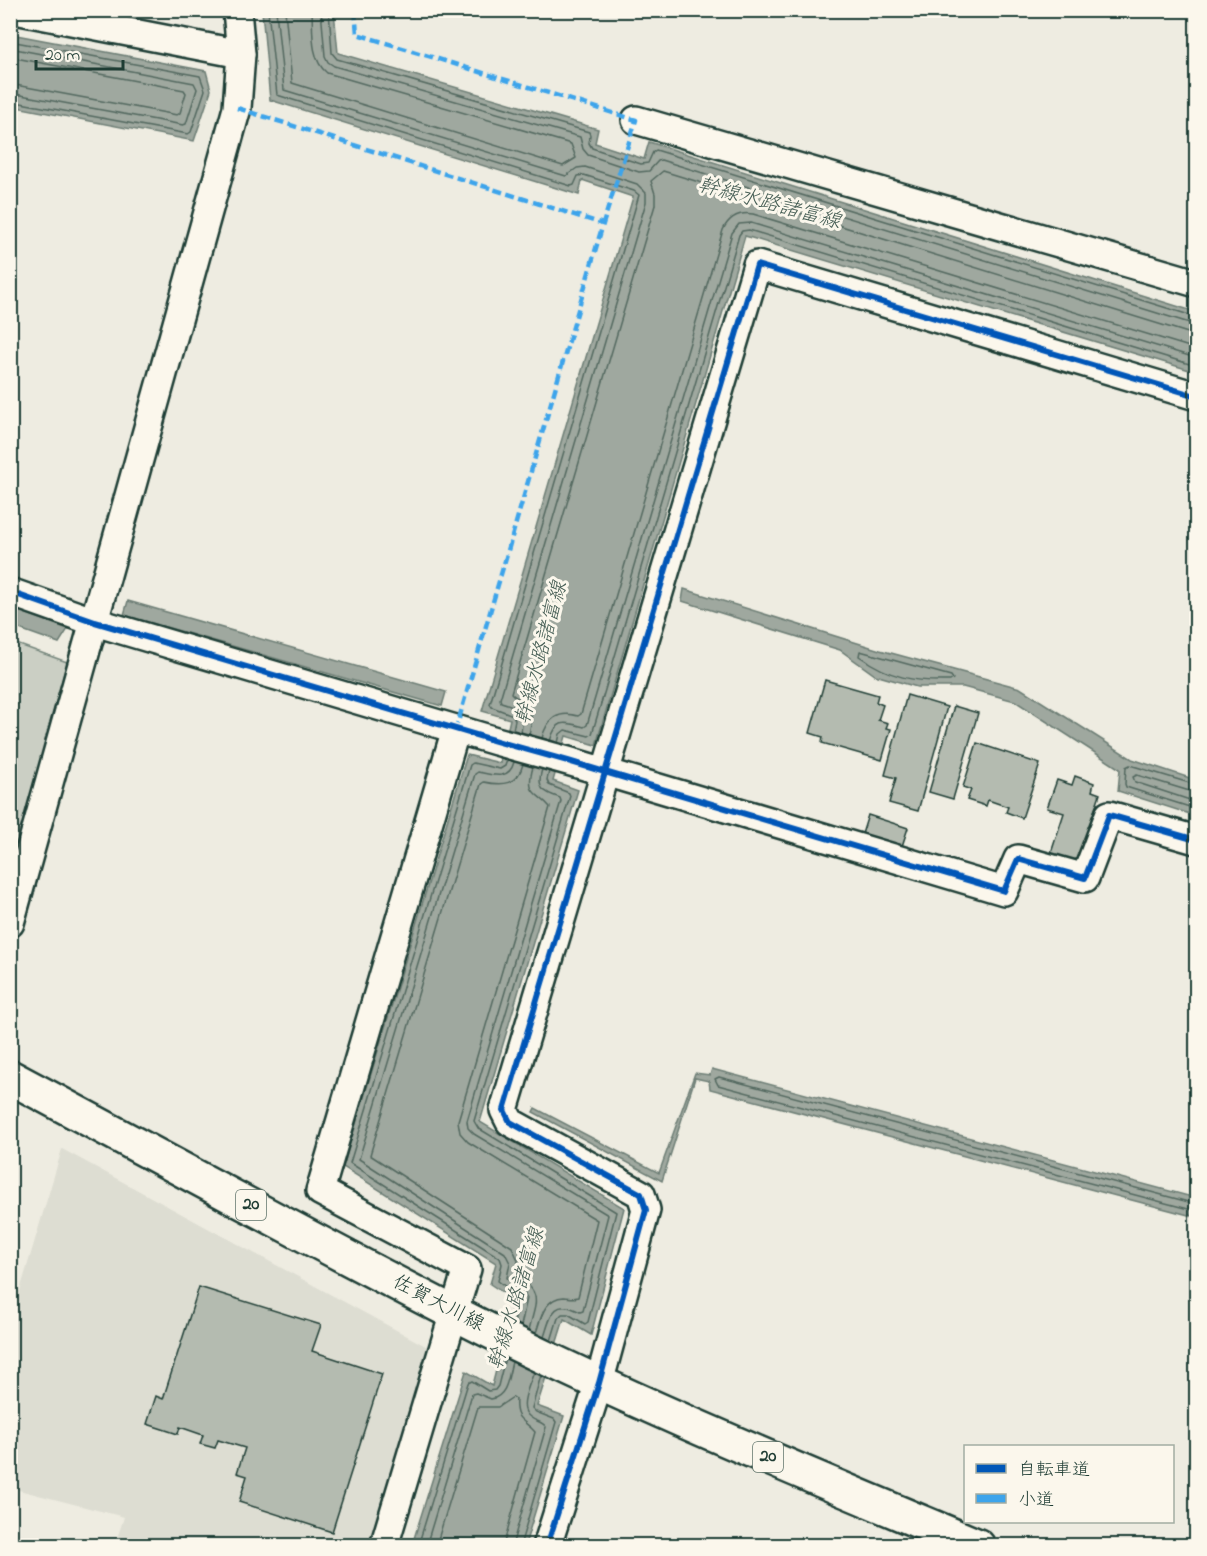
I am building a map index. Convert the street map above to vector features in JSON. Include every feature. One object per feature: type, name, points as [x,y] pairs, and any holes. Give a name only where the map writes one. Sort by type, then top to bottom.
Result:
[{"type":"main road","name":"佐賀大川線","points":[[10,1077],[492,1332],[599,1383],[978,1545]]},
{"type":"street","points":[[15,10],[241,54]]},
{"type":"street","points":[[10,923],[237,108],[241,54],[237,10]]},
{"type":"street","points":[[636,120],[1197,284]]},
{"type":"street","points":[[548,1545],[599,1383],[646,1210],[641,1194],[510,1122],[504,1110],[757,265],[1197,396]]},
{"type":"street","points":[[10,592],[95,622],[496,741],[568,760],[1004,891],[1018,859],[1085,878],[1109,815],[1197,840]]},
{"type":"street","points":[[384,1545],[467,1269],[320,1191],[456,729]]},
{"type":"shaded area","points":[[10,642],[67,662],[11,869]]},
{"type":"shaded area","points":[[62,1149],[433,1350],[374,1545],[115,1545],[124,1517],[11,1488],[10,1324]]},
{"type":"water","name":"幹線水路諸富線","points":[[262,11],[334,11],[338,53],[598,129],[595,143],[644,159],[649,142],[1196,312],[1196,372],[745,236],[596,745],[566,736],[553,781],[578,790],[480,1122],[624,1208],[591,1335],[564,1319],[537,1406],[564,1416],[525,1545],[412,1545],[466,1371],[492,1386],[514,1300],[490,1284],[496,1263],[343,1167],[467,755],[500,763],[510,719],[482,711],[633,197],[582,180],[579,195],[270,100]]},
{"type":"water","points":[[11,34],[206,71],[211,90],[194,141],[11,106]]},
{"type":"water","points":[[684,589],[880,650],[1020,688],[1132,759],[1196,780],[1196,816],[1118,791],[1120,769],[1015,701],[963,687],[917,687],[875,675],[840,650],[682,601]]},
{"type":"water","points":[[128,601],[446,692],[442,706],[124,615]]},
{"type":"water","points":[[11,608],[68,629],[59,643],[11,626]]},
{"type":"water","points":[[712,1069],[1196,1198],[1196,1217],[710,1089],[709,1081],[695,1078],[662,1181],[533,1112],[535,1108],[659,1173],[695,1073],[710,1075]]},
{"type":"building","points":[[825,680],[878,695],[876,702],[883,705],[878,720],[888,723],[886,728],[891,729],[882,760],[822,743],[823,737],[810,733]]},
{"type":"building","points":[[907,695],[947,707],[918,811],[889,803],[896,778],[885,775]]},
{"type":"building","points":[[954,706],[978,713],[953,799],[929,792]]},
{"type":"building","points":[[977,743],[1040,764],[1022,818],[1006,812],[1008,807],[988,800],[986,806],[967,800],[971,790],[963,787]]},
{"type":"building","points":[[1075,776],[1094,783],[1092,791],[1100,794],[1077,862],[1051,853],[1064,813],[1047,808],[1057,780],[1072,785]]},
{"type":"building","points":[[868,815],[908,828],[902,846],[862,834]]},
{"type":"building","points":[[199,1287],[321,1325],[312,1351],[382,1374],[332,1532],[239,1502],[247,1476],[237,1473],[245,1448],[218,1440],[215,1448],[200,1444],[203,1435],[180,1427],[178,1434],[147,1424],[156,1396],[163,1399]]},
{"type":"marked path","points":[[355,10],[357,34],[636,120],[603,224],[456,729]]},
{"type":"marked path","points":[[237,108],[603,224]]},
{"type":"marked path","points":[[1193,743],[1196,730]]},
{"type":"cycle path","points":[[547,1546],[599,1383],[646,1210],[641,1194],[510,1122],[504,1110],[757,265],[1196,396]]},
{"type":"cycle path","points":[[10,592],[95,622],[1004,891],[1018,859],[1085,878],[1109,815],[1196,840]]}]
